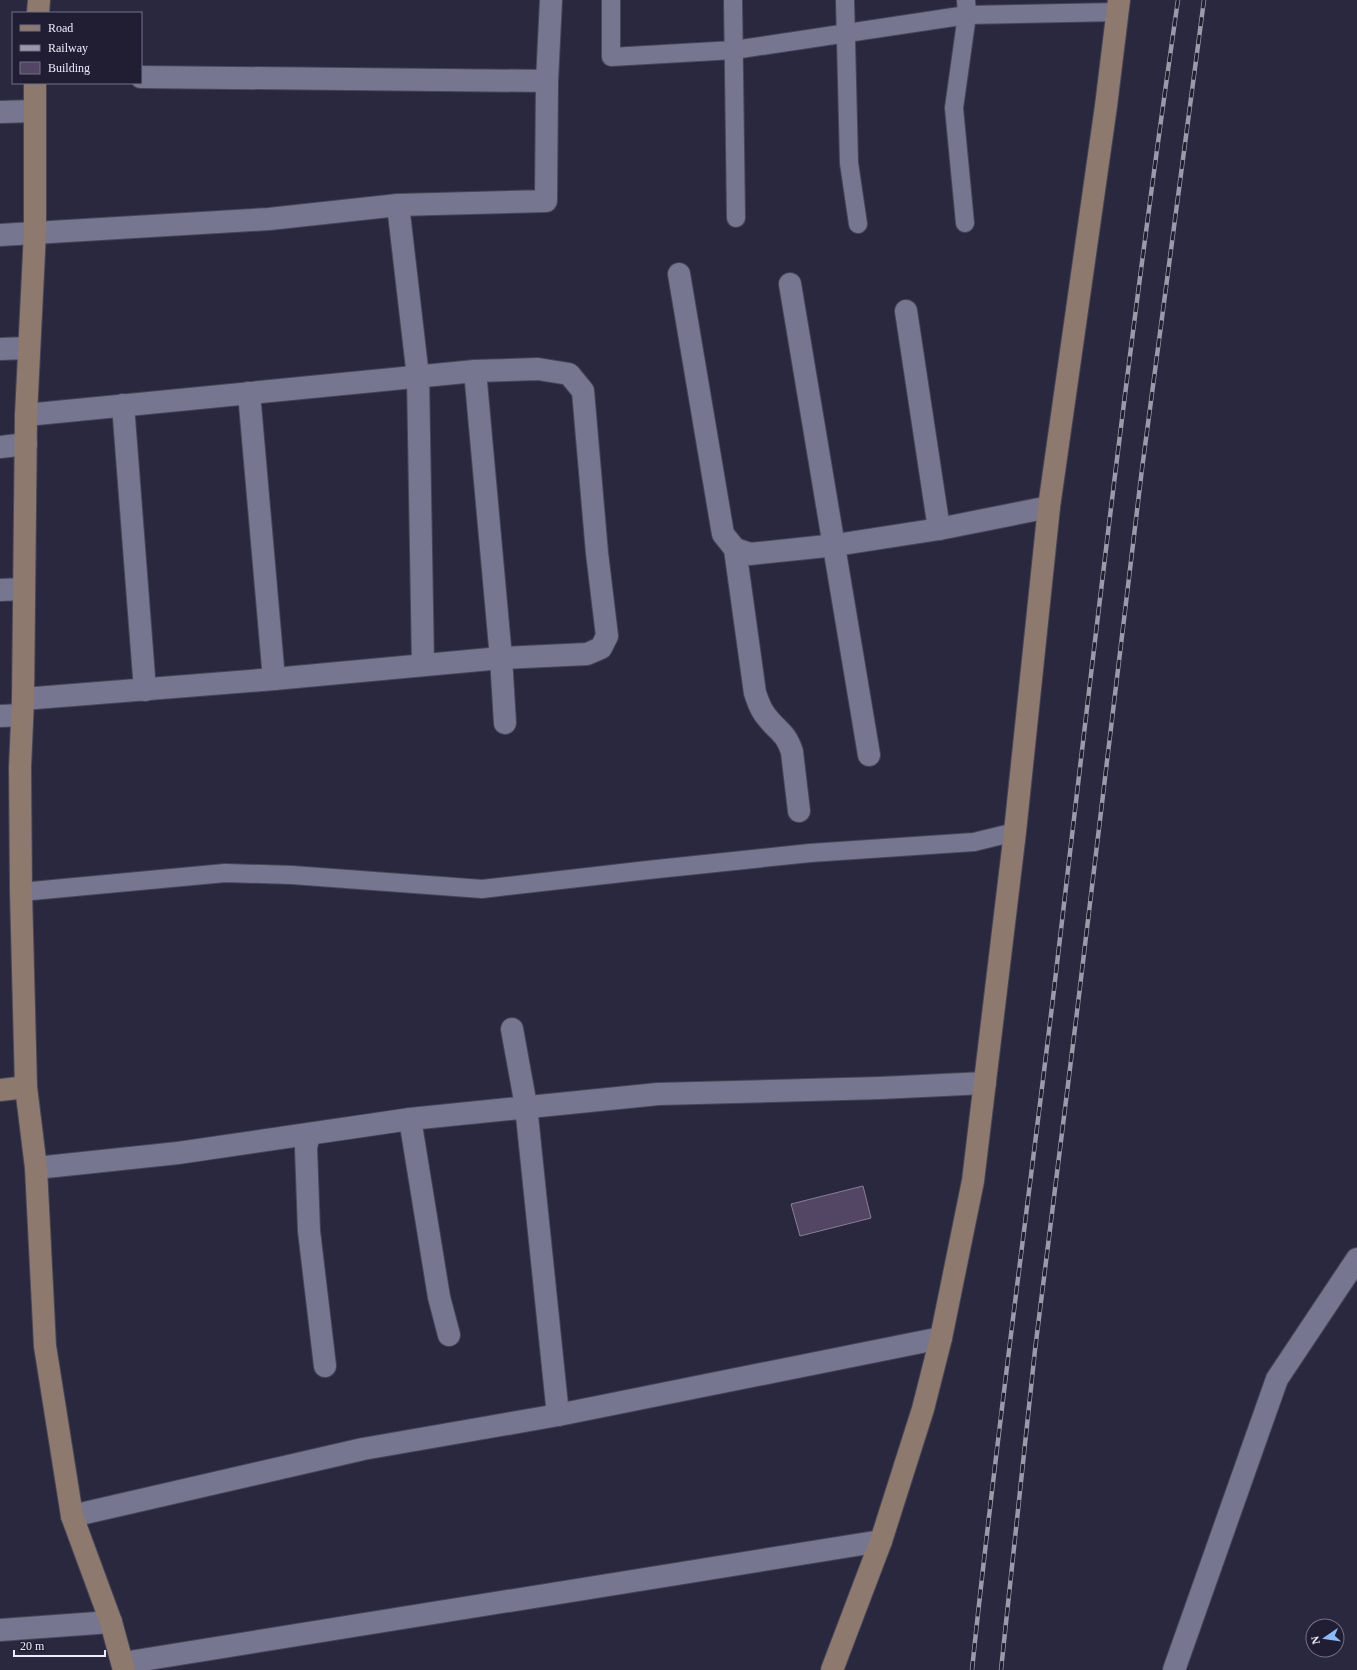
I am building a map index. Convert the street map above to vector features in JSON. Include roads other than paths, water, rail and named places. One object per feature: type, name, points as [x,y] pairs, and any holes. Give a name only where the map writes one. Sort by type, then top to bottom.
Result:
[{"type":"main road","points":[[38,12],[39,0]]},
{"type":"main road","points":[[832,1670],[881,1541],[923,1409],[942,1338],[973,1181],[1015,832],[1049,507],[1106,106],[1118,6]]},
{"type":"main road","points":[[34,84],[35,232],[26,415],[23,707],[20,768],[20,892],[26,1087],[36,1168],[45,1346],[72,1516],[111,1622],[123,1667]]},
{"type":"main road","points":[[0,1090],[26,1087]]},
{"type":"street","points":[[0,235],[269,219],[398,205],[546,201],[547,81],[551,0]]},
{"type":"street","points":[[142,77],[547,81]]},
{"type":"street","points":[[0,112],[35,111]]},
{"type":"street","points":[[398,205],[418,377],[423,665]]},
{"type":"street","points":[[679,274],[723,534],[735,549],[755,693],[760,707],[766,717],[785,735],[790,744],[799,811]]},
{"type":"street","points":[[790,284],[869,755]]},
{"type":"street","points":[[906,311],[939,529]]},
{"type":"street","points":[[0,349],[29,348]]},
{"type":"street","points":[[0,716],[23,707],[145,690],[501,658],[587,654],[601,648],[607,636],[597,553],[583,391],[569,374],[538,369],[476,371],[26,415]]},
{"type":"street","points":[[476,371],[501,658],[505,723]]},
{"type":"street","points":[[249,393],[274,679]]},
{"type":"street","points":[[123,405],[145,690]]},
{"type":"street","points":[[0,447],[26,444]]},
{"type":"street","points":[[735,549],[750,554],[833,546],[939,529],[1049,507]]},
{"type":"street","points":[[0,590],[24,589]]},
{"type":"street","points":[[512,1029],[526,1106],[558,1415]]},
{"type":"street","points":[[36,1168],[178,1153],[410,1119],[526,1106],[658,1094],[880,1088],[985,1083]]},
{"type":"street","points":[[410,1119],[438,1289],[449,1335]]},
{"type":"street","points":[[308,1134],[306,1148],[309,1231],[324,1366]]},
{"type":"street","points":[[1174,1670],[1277,1379],[1357,1259]]},
{"type":"street","points":[[72,1516],[363,1449],[558,1415],[942,1338]]},
{"type":"street","points":[[123,1667],[881,1541]]},
{"type":"street","points":[[0,1630],[111,1622]]},
{"type":"lane","points":[[611,0],[611,57],[734,50],[846,33],[966,8],[1118,6]]},
{"type":"lane","points":[[733,0],[736,218]]},
{"type":"lane","points":[[845,0],[849,163],[858,224]]},
{"type":"lane","points":[[965,223],[954,108],[966,8]]},
{"type":"lane","points":[[20,892],[225,874],[292,875],[482,889],[810,853],[974,842],[1015,832]]},
{"type":"railway","points":[[972,1670],[1112,499],[1160,125],[1178,0]]},
{"type":"railway","points":[[1001,1670],[1035,1350],[1142,469],[1204,0]]}]
